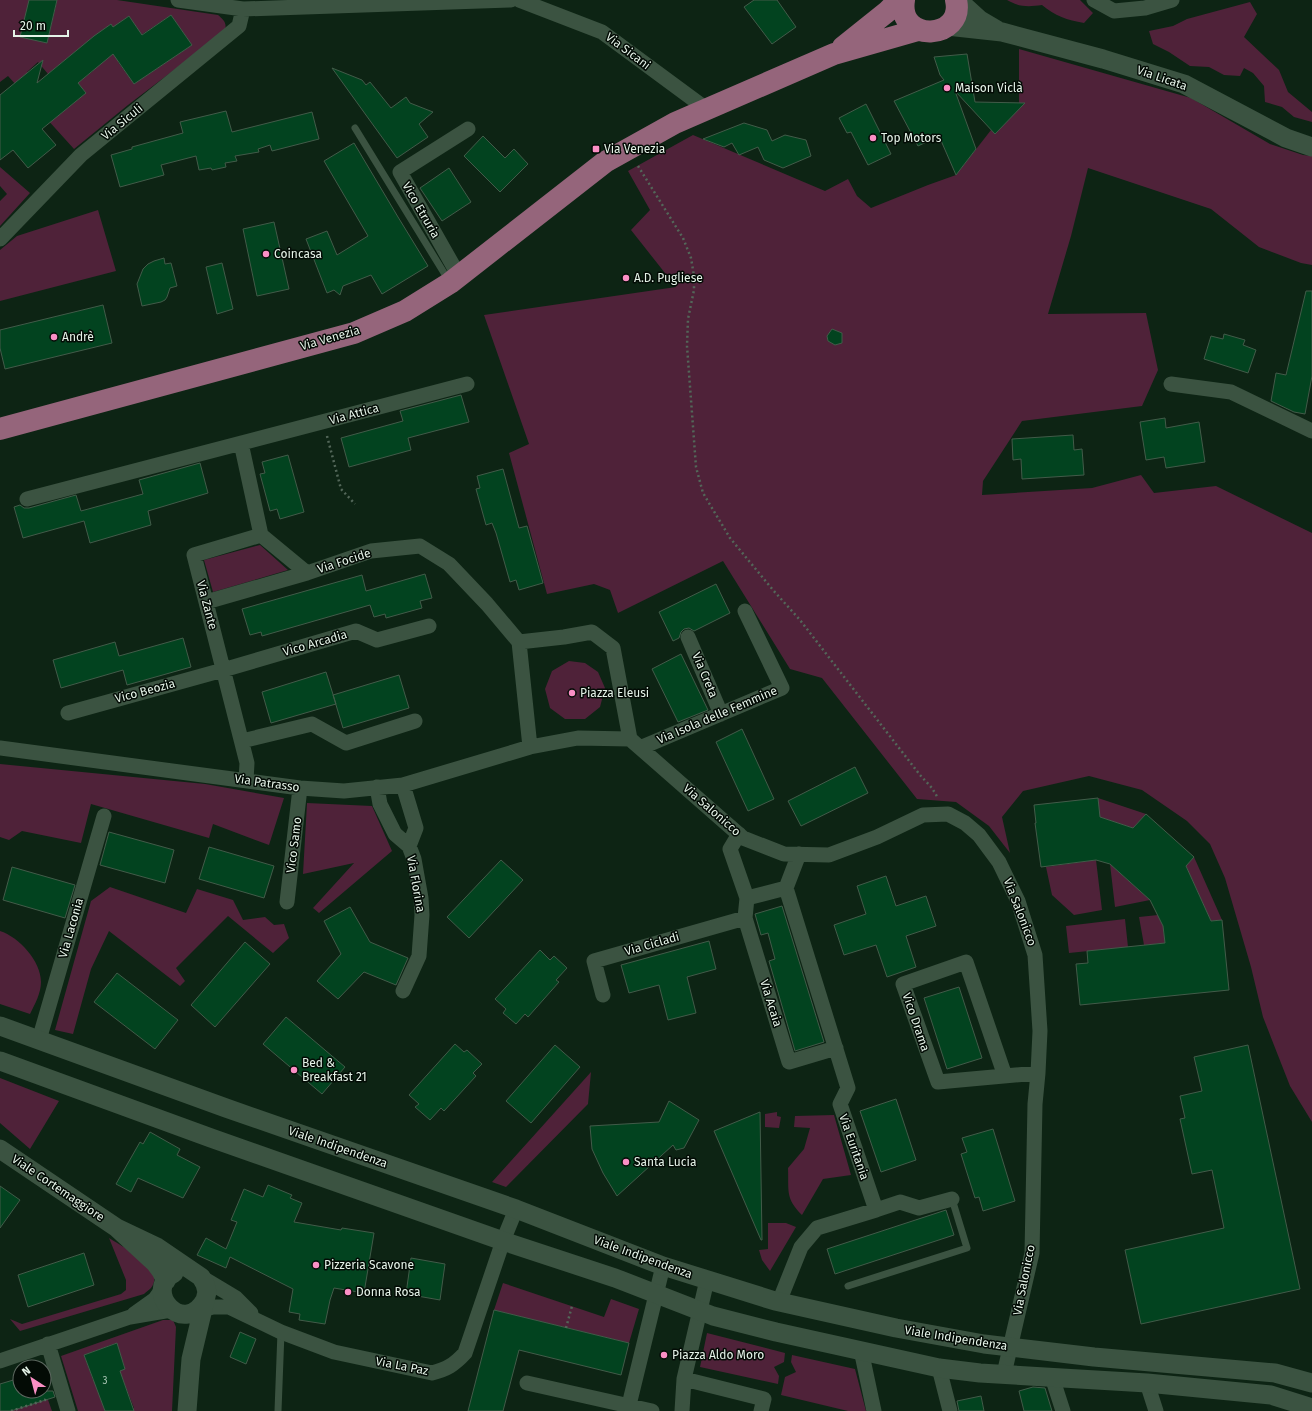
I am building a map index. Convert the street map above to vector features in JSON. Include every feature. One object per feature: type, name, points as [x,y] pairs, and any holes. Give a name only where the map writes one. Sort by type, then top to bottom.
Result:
[{"type":"main road","points":[[834,54],[888,11],[899,0]]},
{"type":"main road","points":[[904,0],[904,11],[907,19],[918,30]]},
{"type":"main road","points":[[834,54],[918,30],[932,32],[940,30],[953,20],[956,12],[957,0]]},
{"type":"main road","name":"Via Venezia","points":[[0,429],[354,333],[404,311],[454,279],[605,162],[674,123],[705,108],[834,54]]},
{"type":"street","points":[[178,0],[243,9],[511,0]]},
{"type":"street","name":"Via Sicani","points":[[519,0],[602,32],[705,108]]},
{"type":"street","points":[[957,0],[980,20],[1002,32]]},
{"type":"street","points":[[1094,0],[1114,11],[1145,8],[1172,0]]},
{"type":"street","name":"Via Siculi","points":[[0,239],[81,155],[239,26],[243,9]]},
{"type":"street","points":[[947,26],[1002,32]]},
{"type":"street","name":"Via Licata","points":[[1002,32],[1103,59],[1184,84],[1286,138],[1312,147]]},
{"type":"street","name":"Vico Etruria","points":[[454,279],[400,172],[468,128]]},
{"type":"street","name":"Via Attica","points":[[27,499],[467,384]]},
{"type":"street","points":[[1171,384],[1231,392],[1312,431]]},
{"type":"street","points":[[240,443],[261,535],[307,573]]},
{"type":"street","name":"Via Zante","points":[[246,780],[248,763],[194,555],[261,535]]},
{"type":"street","name":"Via Focide","points":[[206,602],[307,573],[371,551],[420,546],[449,564],[487,604],[519,642]]},
{"type":"street","name":"Via Isola delle Femmine","points":[[635,744],[722,714],[782,688],[745,611]]},
{"type":"street","name":"Vico Arcadia","points":[[223,670],[356,631],[377,640],[430,626]]},
{"type":"street","points":[[592,632],[613,648],[635,744],[578,738],[530,747],[519,642],[592,632]]},
{"type":"street","name":"Via Creta","points":[[688,637],[722,714]]},
{"type":"street","name":"Vico Beozia","points":[[68,713],[223,670]]},
{"type":"street","points":[[242,741],[312,724],[346,743],[415,721]]},
{"type":"street","name":"Via Salonicco","points":[[635,744],[743,838],[784,854],[829,855],[877,837],[923,815],[948,814],[965,823],[979,835],[999,862],[1018,900],[1036,954],[1040,1030],[1035,1104],[1032,1253],[1004,1374]]},
{"type":"street","name":"Via Patrasso","points":[[0,748],[300,788],[344,791],[403,785],[530,747]]},
{"type":"street","name":"Via Florina","points":[[403,785],[416,828],[409,846]]},
{"type":"street","name":"Vico Samo","points":[[287,902],[300,788]]},
{"type":"street","name":"Via Florina","points":[[377,788],[380,804],[395,834],[409,846],[414,859],[421,898],[422,915],[419,956],[403,991]]},
{"type":"street","name":"Via Laconia","points":[[39,1040],[104,816]]},
{"type":"street","name":"Via Acaia","points":[[739,834],[730,849],[748,898],[745,918],[789,1062],[836,1048]]},
{"type":"street","points":[[748,898],[786,888],[799,854]]},
{"type":"street","name":"Via Euritania","points":[[786,888],[848,1088],[840,1104],[876,1210]]},
{"type":"street","name":"Via Cicladi","points":[[603,995],[594,961],[745,918]]},
{"type":"street","name":"Vico Drama","points":[[1005,1076],[966,962],[903,984],[938,1082],[1005,1076],[1038,1073]]},
{"type":"street","name":"Viale Indipendenza","points":[[0,1026],[226,1108],[516,1209],[663,1266],[778,1302],[896,1328],[1010,1348],[1275,1373],[1312,1383]]},
{"type":"street","points":[[0,1061],[218,1141],[503,1241],[615,1278],[713,1316],[776,1332],[939,1368],[1272,1395],[1312,1408]]},
{"type":"street","name":"Viale Cortemaggiore","points":[[0,1149],[117,1228]]},
{"type":"street","points":[[778,1302],[801,1247],[817,1228],[900,1202],[918,1208],[952,1199]]},
{"type":"street","name":"Via La Paz","points":[[130,1317],[190,1309],[229,1307],[281,1332],[334,1352],[432,1373],[456,1363],[465,1353],[503,1241],[516,1209]]},
{"type":"street","points":[[117,1228],[157,1247],[198,1275],[236,1298],[259,1321]]},
{"type":"street","points":[[117,1228],[162,1271],[164,1300],[166,1304],[190,1309]]},
{"type":"street","points":[[624,1404],[663,1266]]},
{"type":"street","points":[[0,1361],[130,1317],[155,1299],[171,1275],[178,1271],[186,1270],[198,1275],[205,1284],[207,1292],[190,1309],[185,1329],[191,1359],[187,1411]]},
{"type":"street","points":[[682,1411],[684,1380],[707,1280]]},
{"type":"street","points":[[48,1344],[68,1411]]},
{"type":"street","points":[[861,1350],[874,1411]]},
{"type":"street","points":[[939,1368],[950,1411]]},
{"type":"street","points":[[1052,1377],[1063,1411]]},
{"type":"street","points":[[684,1380],[764,1400],[761,1411]]},
{"type":"street","points":[[527,1383],[624,1404],[648,1411]]},
{"type":"street","points":[[1147,1384],[1156,1411]]},
{"type":"lane","points":[[355,128],[454,279]]},
{"type":"lane","points":[[848,1286],[967,1248],[952,1199]]},
{"type":"lane","points":[[278,1411],[281,1332]]},
{"type":"path","points":[[628,149],[683,238],[691,258],[694,276],[694,290],[688,319],[687,346],[696,467],[703,493],[730,538],[800,620],[920,775],[932,788],[948,814]]},
{"type":"path","points":[[323,422],[340,489],[355,504]]},
{"type":"path","points":[[566,1328],[572,1306]]},
{"type":"path","points":[[11,1411],[19,1410],[46,1399]]},
{"type":"shaded area","points":[[0,0],[29,0],[21,36],[47,43],[56,0],[117,0],[218,15],[224,20],[224,32],[128,105],[74,149],[8,76],[0,82]],"holes":[[[171,15],[192,45],[134,84],[118,62],[120,49]],[[129,16],[139,31],[116,25]],[[111,24],[117,33],[96,35]],[[76,51],[93,71],[78,83],[86,93],[61,113],[27,72],[38,62],[48,74]]]},
{"type":"shaded area","points":[[1007,0],[1080,0],[1093,13],[1084,23],[1062,17],[1042,5],[1024,6]]},
{"type":"shaded area","points":[[1250,2],[1257,14],[1244,37],[1279,70],[1288,92],[1312,112],[1312,122],[1294,117],[1282,107],[1265,102],[1264,86],[1253,73],[1244,68],[1240,76],[1224,75],[1209,67],[1190,66],[1169,52],[1153,44],[1149,31],[1173,26],[1187,19]]},
{"type":"shaded area","points":[[1019,49],[1191,98],[1270,144],[1303,155],[1312,156],[1312,265],[1301,263],[1259,247],[1211,209],[1088,168],[1071,236],[1048,314],[1146,313],[1158,370],[1142,406],[1022,421],[983,481],[982,495],[1092,488],[1141,475],[1154,493],[1216,486],[1312,533],[1312,1122],[1290,1086],[1263,1017],[1251,967],[1225,878],[1210,844],[1187,821],[1142,790],[1089,776],[1023,791],[1002,817],[1010,853],[989,826],[956,802],[917,799],[822,678],[790,669],[723,561],[618,613],[610,590],[594,584],[547,594],[509,453],[529,444],[484,315],[676,287],[631,230],[650,210],[628,171],[693,135],[825,191],[848,179],[857,196],[871,208],[956,175],[991,130],[995,134],[1020,107]]},
{"type":"shaded area","points":[[0,167],[30,193],[0,226],[0,201],[7,194],[0,186]]},
{"type":"shaded area","points":[[98,210],[116,271],[0,301],[0,250],[17,236]]},
{"type":"shaded area","points":[[260,545],[288,570],[213,592],[204,560]]},
{"type":"shaded area","name":"Piazza Eleusi","points":[[569,661],[585,663],[598,672],[605,688],[600,707],[585,719],[565,719],[550,708],[545,689],[552,671]]},
{"type":"shaded area","points":[[0,764],[205,784],[284,798],[269,845],[213,824],[209,838],[91,804],[81,843],[22,831],[9,840],[0,837]]},
{"type":"shaded area","points":[[1098,798],[1146,814],[1133,828],[1099,817]]},
{"type":"shaded area","points":[[307,803],[372,806],[392,851],[319,913],[313,908],[354,863],[303,874]]},
{"type":"shaded area","points":[[1194,857],[1222,920],[1211,921],[1186,866]]},
{"type":"shaded area","points":[[1096,860],[1102,910],[1074,915],[1052,895],[1046,867]]},
{"type":"shaded area","points":[[1110,864],[1150,900],[1115,907]]},
{"type":"shaded area","points":[[110,887],[186,913],[197,889],[233,900],[243,920],[265,917],[274,925],[284,924],[289,938],[273,953],[228,916],[176,968],[185,981],[180,986],[109,931],[91,969],[73,1034],[55,1030],[91,901]]},
{"type":"shaded area","points":[[1158,915],[1163,926],[1165,943],[1144,945],[1139,917]]},
{"type":"shaded area","points":[[1125,919],[1128,947],[1069,953],[1066,926]]},
{"type":"shaded area","points":[[0,931],[21,944],[28,951],[40,974],[40,990],[30,1014],[0,1004]]},
{"type":"shaded area","points":[[591,1072],[588,1104],[506,1187],[492,1182]]},
{"type":"shaded area","points":[[0,1078],[59,1101],[30,1149],[0,1123]]},
{"type":"shaded area","points":[[777,1112],[777,1116],[781,1117],[779,1128],[765,1127],[765,1114]]},
{"type":"shaded area","points":[[834,1115],[851,1175],[823,1179],[802,1215],[790,1199],[788,1188],[788,1168],[804,1149],[810,1128],[794,1127],[795,1116]]},
{"type":"shaded area","points":[[768,1223],[786,1223],[796,1227],[770,1271],[762,1260],[759,1250],[768,1249]]},
{"type":"shaded area","points":[[109,1238],[141,1258],[148,1265],[153,1273],[154,1280],[151,1288],[144,1294],[20,1331],[10,1319],[22,1324],[121,1294],[126,1290],[126,1280]]},
{"type":"shaded area","points":[[503,1283],[604,1317],[611,1299],[639,1309],[629,1343],[494,1310]]},
{"type":"shaded area","points":[[163,1320],[173,1320],[176,1327],[172,1411],[127,1411],[134,1408],[123,1380],[113,1373],[125,1368],[116,1343],[84,1355],[93,1380],[103,1377],[97,1389],[105,1411],[78,1411],[61,1356]]},
{"type":"shaded area","points":[[707,1333],[785,1353],[784,1362],[774,1367],[779,1376],[778,1384],[700,1367]]},
{"type":"shaded area","points":[[792,1355],[855,1369],[866,1411],[848,1411],[781,1395],[785,1377],[796,1372],[791,1362]]},
{"type":"shaded area","points":[[48,1399],[52,1411],[11,1411]]},
{"type":"building","points":[[29,0],[57,0],[47,43],[20,37]]},
{"type":"building","points":[[754,0],[777,0],[796,27],[772,44],[744,7]]},
{"type":"building","points":[[171,15],[192,45],[134,84],[113,54],[78,83],[86,93],[42,129],[56,145],[28,168],[13,150],[0,160],[0,95],[43,60],[37,83],[94,36],[111,24],[113,27],[129,16],[142,35]]},
{"type":"building","points":[[967,54],[975,102],[1025,103],[995,134],[955,91],[976,149],[956,175],[939,136],[918,146],[894,101],[944,80],[940,75],[934,57]]},
{"type":"building","points":[[332,68],[362,80],[366,85],[370,82],[391,108],[406,97],[410,103],[433,112],[419,124],[428,137],[397,158]]},
{"type":"building","points":[[866,104],[891,154],[868,165],[851,132],[847,133],[839,118]]},
{"type":"building","points":[[226,111],[232,132],[312,112],[319,139],[272,151],[270,145],[258,149],[259,152],[235,156],[237,161],[225,163],[226,167],[212,170],[211,168],[199,170],[196,156],[161,165],[164,175],[120,187],[111,155],[132,149],[132,147],[183,133],[180,122]]},
{"type":"building","points":[[744,123],[767,130],[772,141],[785,135],[806,140],[811,156],[783,168],[764,160],[758,147],[739,155],[732,143],[724,147],[703,139]]},
{"type":"building","points":[[483,136],[505,158],[514,149],[528,164],[500,192],[464,156]]},
{"type":"building","points":[[354,143],[428,266],[382,294],[371,275],[343,286],[340,295],[334,290],[327,293],[306,239],[327,231],[337,255],[368,236],[324,161]]},
{"type":"building","points":[[449,168],[471,202],[442,221],[420,188]]},
{"type":"building","points":[[274,222],[289,289],[257,296],[243,229]]},
{"type":"building","points":[[164,258],[165,264],[171,263],[177,286],[170,288],[165,300],[142,306],[137,284],[143,269],[148,264]]},
{"type":"building","points":[[222,263],[233,309],[217,314],[206,267]]},
{"type":"building","points":[[1306,291],[1312,291],[1312,376],[1305,414],[1294,412],[1271,401],[1276,373],[1286,375]]},
{"type":"building","points":[[103,305],[112,343],[5,369],[0,348],[0,330]]},
{"type":"building","points":[[832,329],[842,333],[842,343],[835,345],[828,341],[827,336]]},
{"type":"building","points":[[1224,334],[1245,340],[1243,345],[1256,350],[1248,373],[1204,359],[1211,336],[1223,339]]},
{"type":"building","points":[[461,395],[469,422],[408,438],[411,450],[349,467],[341,438],[403,421],[400,411]]},
{"type":"building","points":[[1165,418],[1166,428],[1199,422],[1205,462],[1166,468],[1164,457],[1146,460],[1140,422]]},
{"type":"building","points":[[1073,435],[1074,450],[1082,449],[1084,475],[1022,479],[1021,459],[1013,460],[1012,439]]},
{"type":"building","points":[[288,455],[304,512],[280,519],[277,509],[270,511],[260,474],[265,473],[262,462]]},
{"type":"building","points":[[200,463],[208,493],[148,511],[151,525],[90,543],[84,521],[23,538],[14,507],[20,505],[24,508],[29,508],[76,495],[81,511],[143,494],[139,480]]},
{"type":"building","points":[[503,469],[519,528],[527,526],[543,583],[519,590],[516,580],[510,582],[496,533],[492,523],[486,525],[476,489],[480,488],[477,476]]},
{"type":"building","points":[[425,574],[432,598],[420,601],[422,608],[386,618],[385,614],[374,617],[370,605],[262,636],[261,632],[250,635],[242,609],[362,575],[366,591]]},
{"type":"building","points":[[716,584],[730,613],[694,631],[689,628],[684,629],[679,638],[673,641],[659,612]]},
{"type":"building","points":[[183,638],[191,667],[127,685],[123,670],[61,688],[53,660],[115,642],[119,656]]},
{"type":"building","points":[[681,654],[708,710],[678,722],[652,669]]},
{"type":"building","points":[[326,672],[336,704],[271,723],[262,692]]},
{"type":"building","points":[[399,675],[409,708],[343,728],[333,695]]},
{"type":"building","points":[[742,729],[774,799],[748,811],[716,742]]},
{"type":"building","points":[[855,767],[868,793],[801,826],[788,801]]},
{"type":"building","points":[[1098,798],[1100,817],[1133,828],[1146,814],[1194,857],[1186,866],[1211,921],[1222,920],[1229,990],[1080,1005],[1076,964],[1088,963],[1087,951],[1165,943],[1163,926],[1150,900],[1110,864],[1096,860],[1041,867],[1034,805]]},
{"type":"building","points":[[109,832],[174,850],[165,883],[100,865]]},
{"type":"building","points":[[209,847],[274,866],[264,898],[199,879]]},
{"type":"building","points":[[501,860],[523,880],[469,938],[447,917]]},
{"type":"building","points":[[12,867],[75,885],[65,918],[3,900]]},
{"type":"building","points":[[886,876],[896,906],[926,896],[936,926],[906,936],[916,967],[887,977],[876,945],[844,955],[834,925],[866,914],[857,886]]},
{"type":"building","points":[[782,906],[824,1042],[795,1051],[769,961],[775,959],[768,933],[761,935],[755,914]]},
{"type":"building","points":[[350,907],[370,942],[408,958],[396,985],[364,972],[338,999],[317,981],[341,954],[324,921]]},
{"type":"building","points":[[709,941],[716,969],[687,977],[696,1013],[668,1020],[659,985],[629,993],[621,965]]},
{"type":"building","points":[[245,942],[270,964],[215,1027],[191,1005]]},
{"type":"building","points":[[540,950],[550,960],[554,956],[567,968],[556,980],[559,982],[528,1017],[525,1014],[516,1024],[503,1013],[506,1009],[495,999]]},
{"type":"building","points":[[117,973],[178,1020],[155,1049],[94,1002]]},
{"type":"building","points":[[959,987],[982,1058],[947,1069],[924,998]]},
{"type":"building","points":[[286,1017],[345,1067],[322,1094],[263,1044]]},
{"type":"building","points":[[455,1044],[464,1052],[467,1050],[482,1064],[473,1073],[476,1076],[444,1111],[441,1108],[430,1120],[415,1107],[419,1104],[409,1095]]},
{"type":"building","points":[[555,1045],[580,1067],[531,1123],[506,1101]]},
{"type":"building","points":[[1248,1045],[1300,1289],[1141,1324],[1125,1250],[1224,1228],[1212,1170],[1192,1174],[1180,1119],[1185,1118],[1180,1096],[1202,1091],[1194,1057]]},
{"type":"building","points":[[896,1099],[916,1160],[881,1172],[860,1111]]},
{"type":"building","points":[[669,1101],[699,1120],[684,1148],[676,1150],[673,1145],[617,1196],[603,1173],[592,1149],[590,1126],[659,1122]]},
{"type":"building","points":[[760,1112],[762,1240],[714,1131]]},
{"type":"building","points":[[993,1129],[1015,1201],[983,1211],[979,1197],[975,1198],[961,1154],[967,1152],[962,1138]]},
{"type":"building","points":[[150,1132],[180,1149],[177,1155],[200,1167],[183,1198],[138,1178],[131,1192],[116,1184],[140,1142],[143,1144]]},
{"type":"building","points":[[268,1185],[292,1195],[290,1198],[302,1203],[294,1222],[341,1230],[342,1228],[374,1233],[364,1293],[334,1288],[325,1324],[299,1320],[300,1314],[289,1312],[293,1289],[230,1257],[226,1268],[197,1255],[206,1238],[226,1249],[237,1222],[231,1220],[244,1189],[263,1197]]},
{"type":"building","points":[[0,1186],[20,1200],[0,1228]]},
{"type":"building","points":[[946,1210],[954,1235],[835,1274],[827,1249]]},
{"type":"building","points":[[84,1253],[94,1285],[28,1307],[18,1275]]},
{"type":"building","points":[[411,1258],[445,1264],[440,1300],[406,1294]]},
{"type":"building","points":[[494,1310],[629,1343],[621,1375],[519,1350],[503,1411],[468,1411]]},
{"type":"building","points":[[240,1332],[256,1339],[246,1364],[230,1357]]},
{"type":"building","points":[[117,1343],[125,1369],[120,1371],[134,1411],[105,1411],[84,1355]]},
{"type":"building","points":[[12,1380],[12,1399],[49,1399],[11,1411],[0,1411],[0,1384]]},
{"type":"building","points":[[1033,1387],[1045,1388],[1052,1411],[1024,1411],[1019,1391]]},
{"type":"building","points":[[52,1391],[53,1391],[55,1397],[52,1398]]},
{"type":"building","points":[[981,1396],[984,1411],[959,1411],[957,1401]]},
{"type":"place","name":"Maison Viclà","points":[[947,88]]},
{"type":"place","name":"Top Motors","points":[[873,138]]},
{"type":"place","name":"Via Venezia","points":[[596,149]]},
{"type":"place","name":"Coincasa","points":[[266,254]]},
{"type":"place","name":"A.D. Pugliese","points":[[626,278]]},
{"type":"place","name":"Andrè","points":[[54,337]]},
{"type":"place","name":"Piazza Eleusi","points":[[572,693]]},
{"type":"place","name":"Bed & Breakfast 21","points":[[294,1070]]},
{"type":"place","name":"Santa Lucia","points":[[626,1162]]},
{"type":"place","name":"Pizzeria Scavone","points":[[316,1265]]},
{"type":"place","name":"Donna Rosa","points":[[348,1292]]},
{"type":"place","name":"Piazza Aldo Moro","points":[[664,1355]]}]
